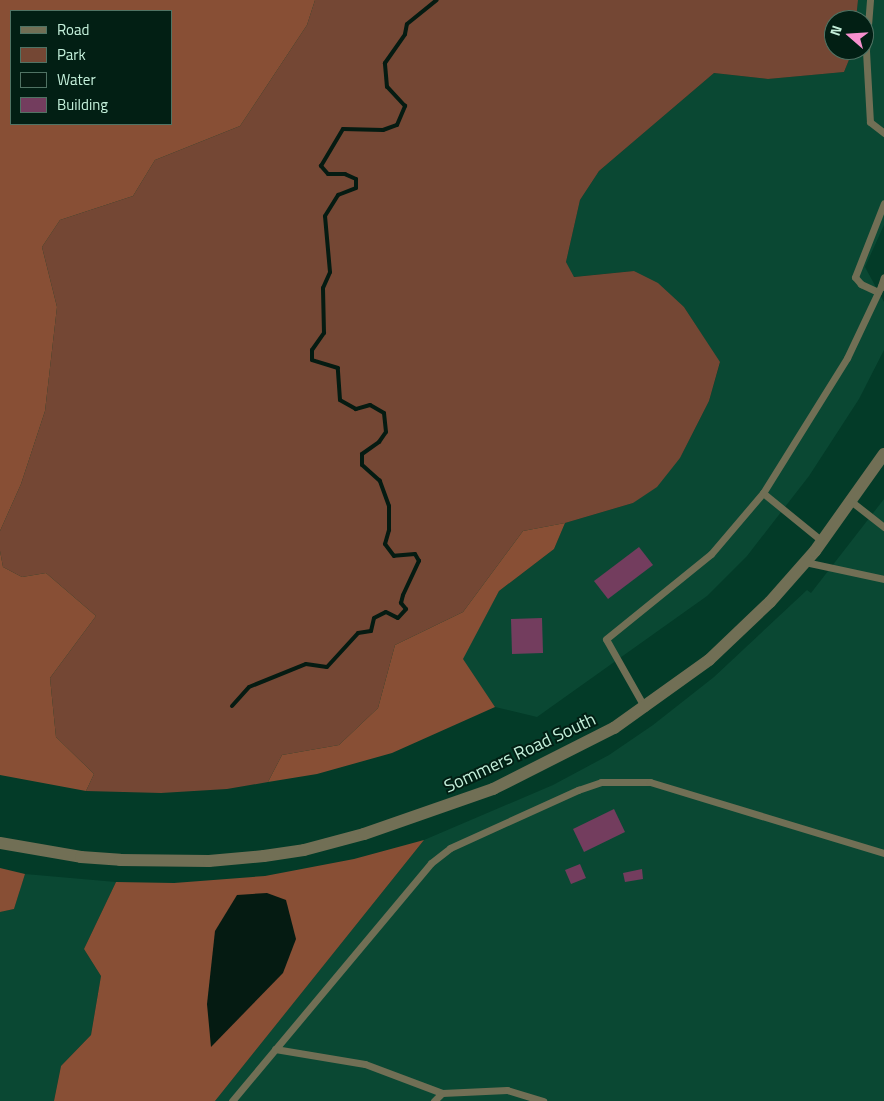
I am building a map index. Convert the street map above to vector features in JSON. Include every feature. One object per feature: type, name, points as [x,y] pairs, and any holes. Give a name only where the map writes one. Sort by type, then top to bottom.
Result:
[{"type":"street","name":"Sommers Road South","points":[[0,843],[81,857],[148,861],[208,861],[304,850],[413,819],[493,789],[614,728],[645,708],[732,640],[805,562],[852,502],[884,454]]},
{"type":"lane","points":[[870,0],[866,51],[870,122],[884,133]]},
{"type":"lane","points":[[881,288],[861,284],[855,277],[884,202]]},
{"type":"lane","points":[[645,708],[606,639],[711,554],[763,493],[847,358],[881,288],[884,277]]},
{"type":"lane","points":[[763,493],[822,541]]},
{"type":"lane","points":[[852,502],[884,527]]},
{"type":"lane","points":[[805,562],[884,579]]},
{"type":"lane","points":[[232,1101],[439,856],[601,782],[650,782],[884,853]]},
{"type":"lane","points":[[275,1049],[365,1064],[442,1093],[507,1090],[543,1101]]},
{"type":"lane","points":[[434,1101],[442,1093]]},
{"type":"shaded area","points":[[0,0],[315,0],[307,25],[240,126],[155,160],[133,196],[60,220],[42,247],[57,307],[45,411],[21,484],[0,531]]},
{"type":"shaded area","points":[[858,0],[884,0],[884,225],[865,267],[884,302],[884,350],[859,399],[809,476],[747,556],[707,596],[537,717],[495,707],[462,659],[499,591],[554,549],[565,523],[633,503],[680,458],[709,401],[720,363],[684,307],[634,271],[573,277],[566,262],[580,200],[599,171],[714,73],[768,79],[844,72],[849,60],[874,60],[874,10],[857,10]]},
{"type":"shaded area","points":[[884,499],[884,1101],[215,1101],[424,840],[553,785],[609,755],[653,725],[714,677],[807,590],[811,593]]},
{"type":"shaded area","points":[[565,523],[554,549],[499,591],[463,659],[495,707],[392,753],[317,774],[268,782],[282,755],[339,745],[378,708],[395,645],[463,612],[523,531]]},
{"type":"shaded area","points":[[0,551],[3,567],[22,577],[46,573],[96,616],[50,678],[56,737],[94,774],[86,791],[0,775]]},
{"type":"shaded area","points":[[424,840],[215,1101],[54,1101],[61,1066],[91,1035],[101,976],[84,949],[116,882],[174,883],[265,876],[354,859]]},
{"type":"shaded area","points":[[0,868],[25,874],[14,909],[0,912]]},
{"type":"shaded area","points":[[25,874],[116,882],[84,949],[101,976],[91,1035],[61,1066],[54,1101],[0,1101],[0,912],[14,909]]},
{"type":"green space","points":[[315,0],[858,0],[857,10],[824,10],[824,60],[849,60],[844,72],[768,79],[714,73],[599,171],[580,200],[566,262],[574,277],[634,271],[658,283],[684,307],[720,362],[709,401],[680,458],[657,487],[633,503],[565,523],[523,531],[463,612],[395,645],[378,708],[339,745],[282,755],[268,782],[227,789],[161,793],[86,791],[94,774],[56,737],[50,678],[96,616],[46,573],[22,577],[3,567],[0,551],[0,531],[21,484],[45,411],[57,307],[42,247],[60,220],[133,196],[155,160],[240,126],[307,25]]},
{"type":"water","points":[[267,893],[286,900],[296,939],[283,973],[211,1047],[207,1004],[215,931],[237,895]]},
{"type":"building","points":[[639,547],[653,565],[608,599],[594,581]]},
{"type":"building","points":[[542,618],[543,653],[512,654],[511,619]]},
{"type":"building","points":[[614,809],[625,832],[584,852],[573,829]]},
{"type":"building","points":[[580,864],[586,878],[571,884],[565,870]]},
{"type":"building","points":[[642,869],[643,879],[625,882],[623,873]]},
{"type":"waterway","points":[[232,706],[249,687],[306,664],[327,667],[358,633],[371,631],[374,618],[386,612],[398,618],[406,609],[401,603],[403,595],[419,561],[415,554],[394,556],[385,544],[389,530],[389,506],[380,481],[362,465],[362,454],[379,442],[386,432],[384,413],[370,405],[356,409],[340,400],[338,368],[312,360],[312,350],[324,333],[323,288],[330,272],[325,216],[338,195],[356,188],[356,179],[345,174],[328,174],[321,166],[343,129],[383,130],[397,125],[405,106],[387,87],[385,63],[405,34],[407,24],[437,0]]}]
